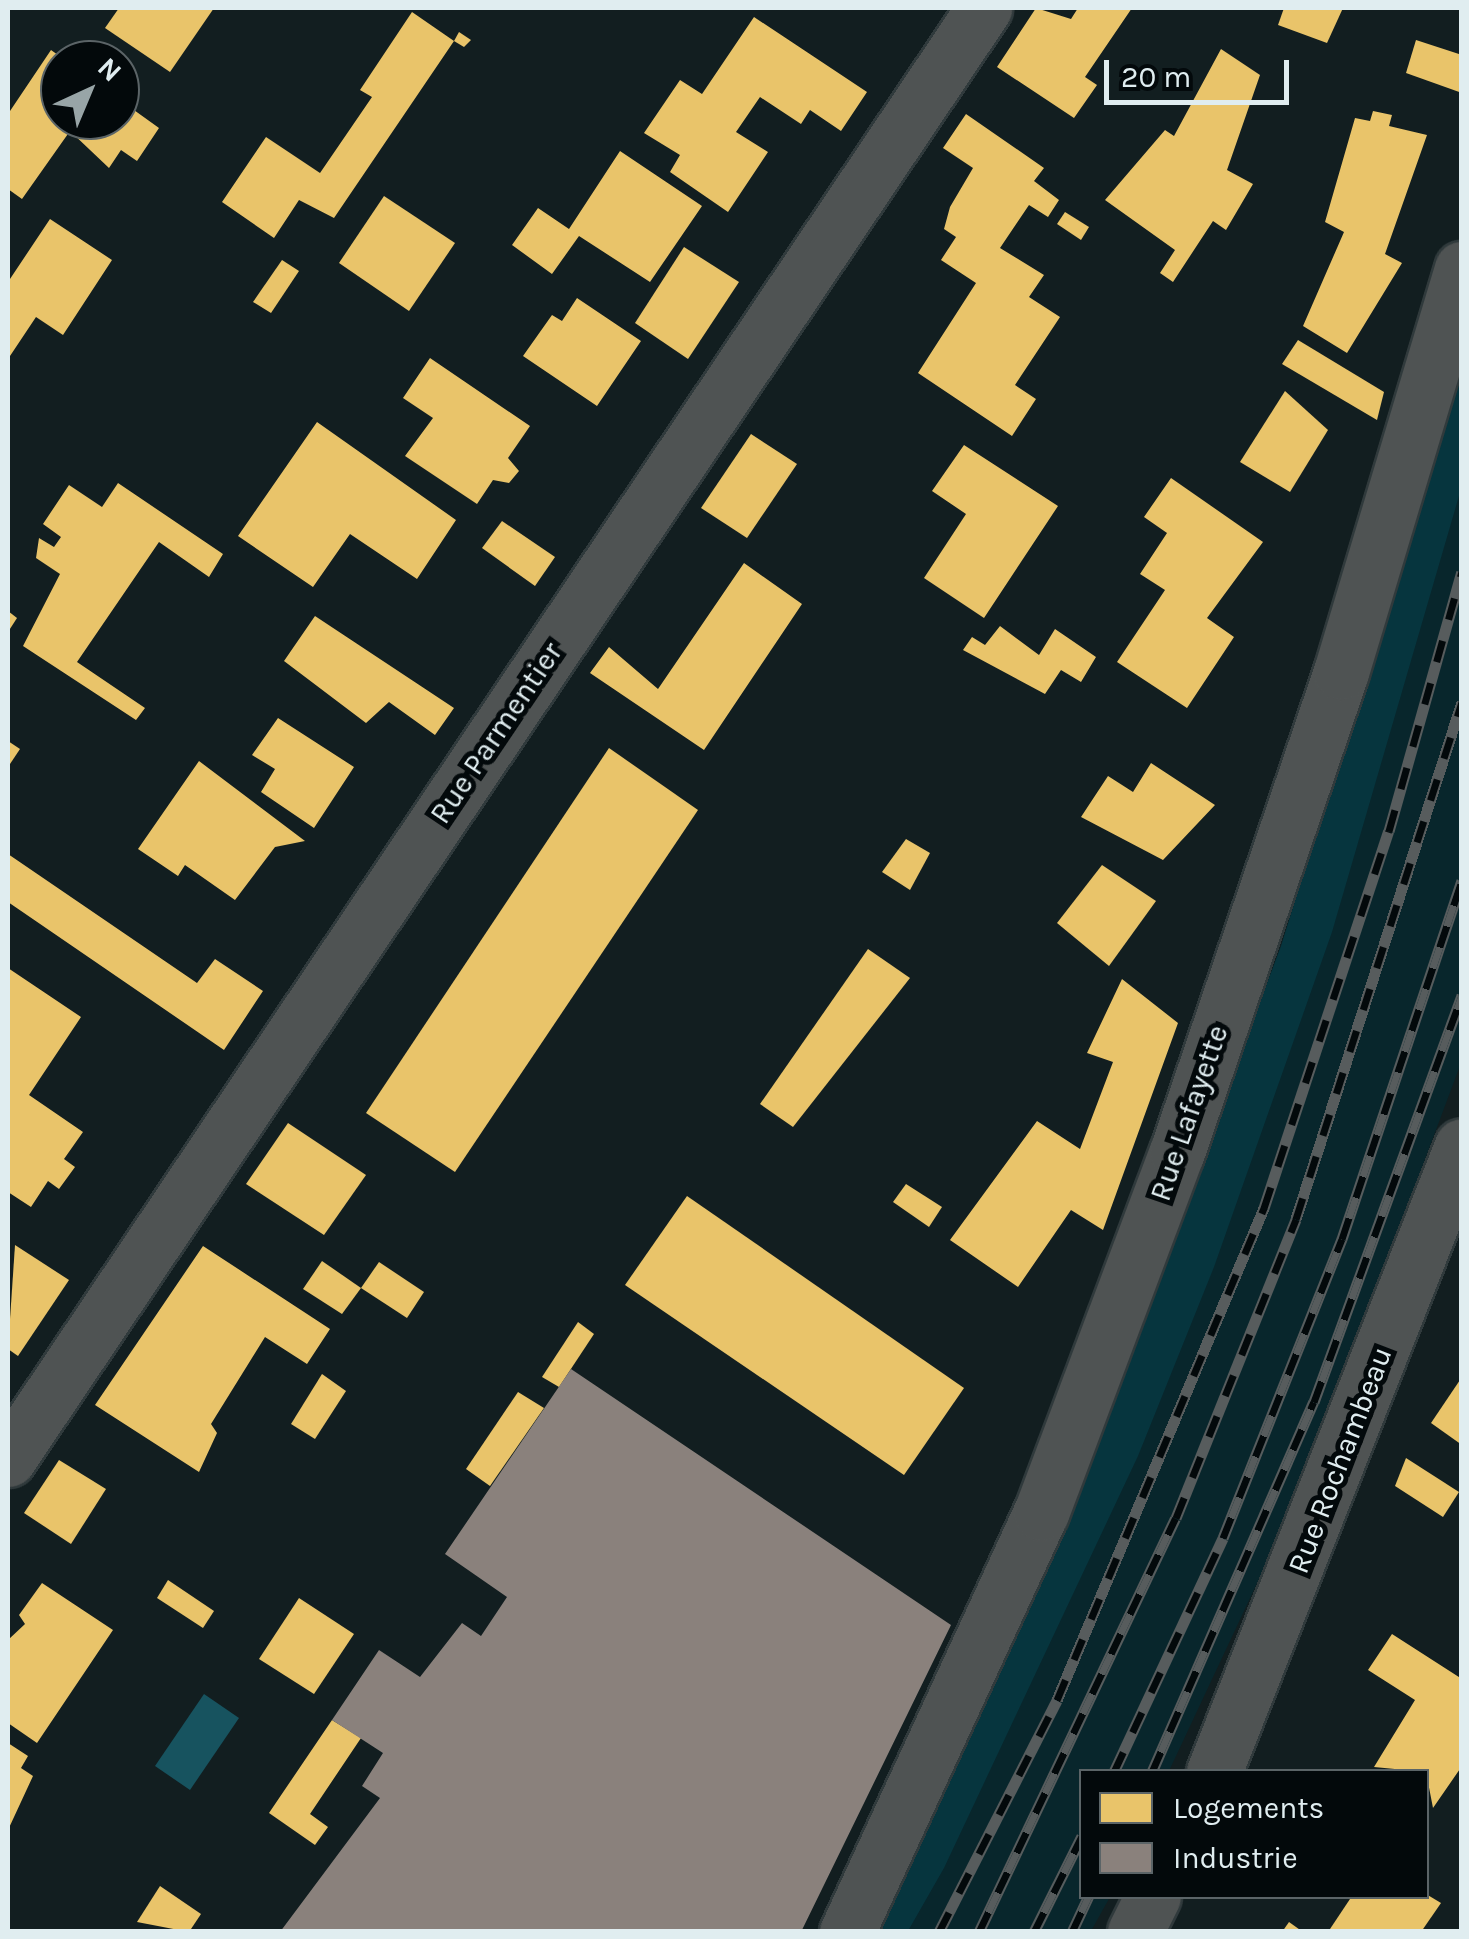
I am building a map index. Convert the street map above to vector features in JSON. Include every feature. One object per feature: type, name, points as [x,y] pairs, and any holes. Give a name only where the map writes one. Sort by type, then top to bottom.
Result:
[{"type":"street","name":"Rue Parmentier","points":[[8,1459],[984,8]]},
{"type":"street","name":"Rue Lafayette","points":[[847,1932],[1042,1514],[1177,1152],[1341,672],[1462,269]]},
{"type":"street","name":"Rue Rochambeau","points":[[1215,1769],[1462,1146]]},
{"type":"street","points":[[1135,1932],[1152,1899]]},
{"type":"shaded area","points":[[1461,369],[1461,1063],[1304,1483],[1170,1769],[1079,1769],[1079,1899],[1109,1899],[1091,1931],[874,1932],[947,1785],[1113,1396],[1281,946]]},
{"type":"shaded area","points":[[1461,369],[1461,489],[1332,932],[1214,1267],[1138,1456],[944,1868],[908,1931],[874,1932],[947,1785],[1113,1396],[1281,946]]},
{"type":"shaded area","points":[[204,1694],[239,1718],[190,1790],[155,1766]]},
{"type":"building: Logements","points":[[119,8],[214,8],[170,72],[140,52],[140,40],[123,40],[105,28]]},
{"type":"building: Logements","points":[[1036,8],[1071,19],[1078,8],[1132,8],[1085,77],[1097,85],[1074,118],[997,67]]},
{"type":"building: Logements","points":[[1284,8],[1343,8],[1327,43],[1278,25]]},
{"type":"building: Logements","points":[[412,12],[454,41],[334,218],[299,200],[274,238],[222,202],[266,137],[320,173],[372,97],[360,90]]},
{"type":"building: Logements","points":[[754,17],[867,92],[841,131],[810,110],[801,124],[760,97],[736,132],[768,152],[728,212],[670,172],[680,155],[644,133],[680,80],[702,94]]},
{"type":"building: Logements","points":[[459,32],[471,40],[464,47],[454,41]]},
{"type":"building: Logements","points":[[1416,40],[1462,55],[1462,93],[1406,73]]},
{"type":"building: Logements","points":[[1221,49],[1260,75],[1227,170],[1253,184],[1226,230],[1213,221],[1173,282],[1160,273],[1175,250],[1105,200],[1165,130],[1174,136]]},
{"type":"building: Logements","points":[[40,66],[40,140],[64,140],[22,199],[8,189],[8,114]]},
{"type":"building: Logements","points":[[1373,111],[1392,115],[1389,126],[1427,135],[1385,254],[1402,263],[1347,353],[1303,326],[1344,232],[1325,222],[1355,118],[1370,121]]},
{"type":"building: Logements","points":[[140,114],[159,128],[137,161],[121,150],[109,168],[79,140],[140,140]]},
{"type":"building: Logements","points":[[966,114],[1044,168],[1034,181],[1059,200],[1048,217],[1029,205],[1000,248],[1044,275],[1029,297],[1060,317],[1015,385],[1036,399],[1012,436],[918,373],[976,283],[941,260],[956,237],[944,229],[950,207],[973,168],[943,148]]},
{"type":"building: Logements","points":[[620,151],[702,206],[650,282],[579,236],[552,274],[512,245],[538,208],[569,229]]},
{"type":"building: Logements","points":[[384,196],[455,243],[409,311],[339,263]]},
{"type":"building: Logements","points":[[1065,212],[1089,227],[1081,240],[1057,224]]},
{"type":"building: Logements","points":[[50,219],[112,260],[63,335],[36,317],[8,359],[8,282]]},
{"type":"building: Logements","points":[[684,247],[739,282],[688,359],[635,323]]},
{"type":"building: Logements","points":[[282,260],[299,271],[271,313],[253,302]]},
{"type":"building: Logements","points":[[577,298],[641,341],[597,406],[523,356],[552,315],[562,321]]},
{"type":"building: Logements","points":[[1298,340],[1384,392],[1377,420],[1282,364]]},
{"type":"building: Logements","points":[[430,358],[530,426],[508,458],[519,471],[509,483],[493,480],[477,504],[405,456],[433,418],[403,398]]},
{"type":"building: Logements","points":[[1285,391],[1328,430],[1290,492],[1240,462]]},
{"type":"building: Logements","points":[[317,422],[456,520],[417,579],[350,534],[313,587],[238,536]]},
{"type":"building: Logements","points":[[751,434],[797,464],[747,538],[701,508]]},
{"type":"building: Logements","points":[[964,445],[1058,506],[984,618],[924,578],[966,514],[932,491]]},
{"type":"building: Logements","points":[[1171,478],[1263,542],[1207,618],[1234,637],[1187,708],[1117,662],[1165,590],[1140,574],[1167,533],[1144,517]]},
{"type":"building: Logements","points":[[118,483],[223,554],[209,577],[159,542],[77,662],[145,708],[136,720],[23,646],[60,574],[36,558],[39,538],[54,547],[61,537],[43,524],[69,485],[102,507]]},
{"type":"building: Logements","points":[[502,521],[555,557],[535,586],[482,548]]},
{"type":"building: Logements","points":[[744,563],[802,604],[704,750],[590,673],[609,647],[658,689]]},
{"type":"building: Logements","points":[[8,611],[17,618],[8,632]]},
{"type":"building: Logements","points":[[315,616],[454,708],[435,735],[389,702],[366,723],[284,661]]},
{"type":"building: Logements","points":[[1000,626],[1039,655],[1055,629],[1096,657],[1081,682],[1061,670],[1045,694],[963,650],[972,637],[985,645]]},
{"type":"building: Logements","points":[[278,718],[354,767],[314,828],[261,792],[275,769],[252,755]]},
{"type":"building: Logements","points":[[8,741],[20,749],[8,767]]},
{"type":"building: Logements","points":[[609,748],[698,810],[455,1172],[366,1113]]},
{"type":"building: Logements","points":[[199,761],[305,841],[275,847],[235,900],[185,865],[178,876],[138,849]]},
{"type":"building: Logements","points":[[1151,763],[1215,805],[1163,860],[1081,817],[1108,776],[1133,792]]},
{"type":"building: Logements","points":[[906,839],[930,853],[910,890],[882,872]]},
{"type":"building: Logements","points":[[8,854],[197,983],[215,959],[263,991],[224,1050],[8,902]]},
{"type":"building: Logements","points":[[1102,865],[1156,901],[1109,966],[1057,923]]},
{"type":"building: Logements","points":[[868,949],[910,978],[793,1127],[760,1104]]},
{"type":"building: Logements","points":[[8,968],[81,1017],[29,1095],[83,1132],[64,1159],[75,1167],[59,1189],[48,1181],[31,1207],[8,1192]]},
{"type":"building: Logements","points":[[1122,979],[1178,1023],[1103,1230],[1071,1210],[1018,1287],[950,1240],[1037,1121],[1080,1149],[1113,1062],[1087,1053]]},
{"type":"building: Logements","points":[[288,1123],[366,1175],[324,1235],[246,1184]]},
{"type":"building: Logements","points":[[906,1184],[942,1207],[929,1227],[893,1202]]},
{"type":"building: Logements","points":[[687,1196],[964,1388],[904,1475],[625,1285]]},
{"type":"building: Logements","points":[[15,1245],[69,1280],[18,1356],[8,1349]]},
{"type":"building: Logements","points":[[203,1246],[330,1329],[307,1364],[265,1337],[211,1424],[217,1433],[199,1472],[95,1405]]},
{"type":"building: Logements","points":[[322,1261],[361,1288],[342,1314],[303,1289]]},
{"type":"building: Logements","points":[[379,1262],[424,1292],[407,1318],[361,1288]]},
{"type":"building: Logements","points":[[578,1322],[594,1334],[559,1387],[542,1377]]},
{"type":"building: Logements","points":[[322,1374],[346,1391],[315,1439],[291,1424]]},
{"type":"building: Logements","points":[[1462,1377],[1462,1445],[1431,1423]]},
{"type":"building: Logements","points":[[518,1392],[544,1408],[490,1486],[466,1469]]},
{"type":"building: Logements","points":[[1406,1458],[1459,1492],[1443,1517],[1395,1486]]},
{"type":"building: Logements","points":[[59,1460],[106,1489],[71,1544],[24,1513]]},
{"type":"building: Logements","points":[[168,1580],[214,1611],[203,1628],[157,1598]]},
{"type":"building: Logements","points":[[42,1583],[113,1630],[37,1743],[8,1723],[8,1640],[25,1624],[19,1615]]},
{"type":"building: Logements","points":[[299,1598],[354,1634],[314,1694],[259,1659]]},
{"type":"building: Logements","points":[[1392,1634],[1462,1679],[1462,1766],[1433,1808],[1429,1769],[1374,1767],[1415,1700],[1368,1670]]},
{"type":"building: Logements","points":[[332,1720],[361,1738],[310,1814],[328,1827],[315,1845],[269,1813]]},
{"type":"building: Logements","points":[[8,1743],[28,1756],[21,1768],[33,1776],[8,1830]]},
{"type":"building: Logements","points":[[160,1886],[201,1914],[189,1932],[137,1922]]},
{"type":"building: Logements","points":[[1429,1896],[1441,1903],[1421,1932],[1328,1932],[1350,1899],[1429,1899]]},
{"type":"building: Logements","points":[[1289,1922],[1303,1932],[1282,1932]]},
{"type":"building: Industrie","points":[[571,1369],[951,1625],[801,1932],[280,1932],[380,1798],[362,1786],[383,1753],[332,1720],[379,1650],[420,1677],[462,1623],[481,1636],[507,1597],[445,1554]]},
{"type":"railway","points":[[939,1932],[1057,1700],[1264,1208],[1389,831],[1462,572]]},
{"type":"railway","points":[[979,1932],[1176,1518],[1296,1219],[1462,702]]},
{"type":"railway","points":[[1115,1769],[1223,1538],[1342,1239],[1462,881]]},
{"type":"railway","points":[[1153,1769],[1314,1402],[1462,995]]},
{"type":"railway","points":[[1034,1932],[1079,1842]]},
{"type":"railway","points":[[1072,1932],[1088,1899]]}]
